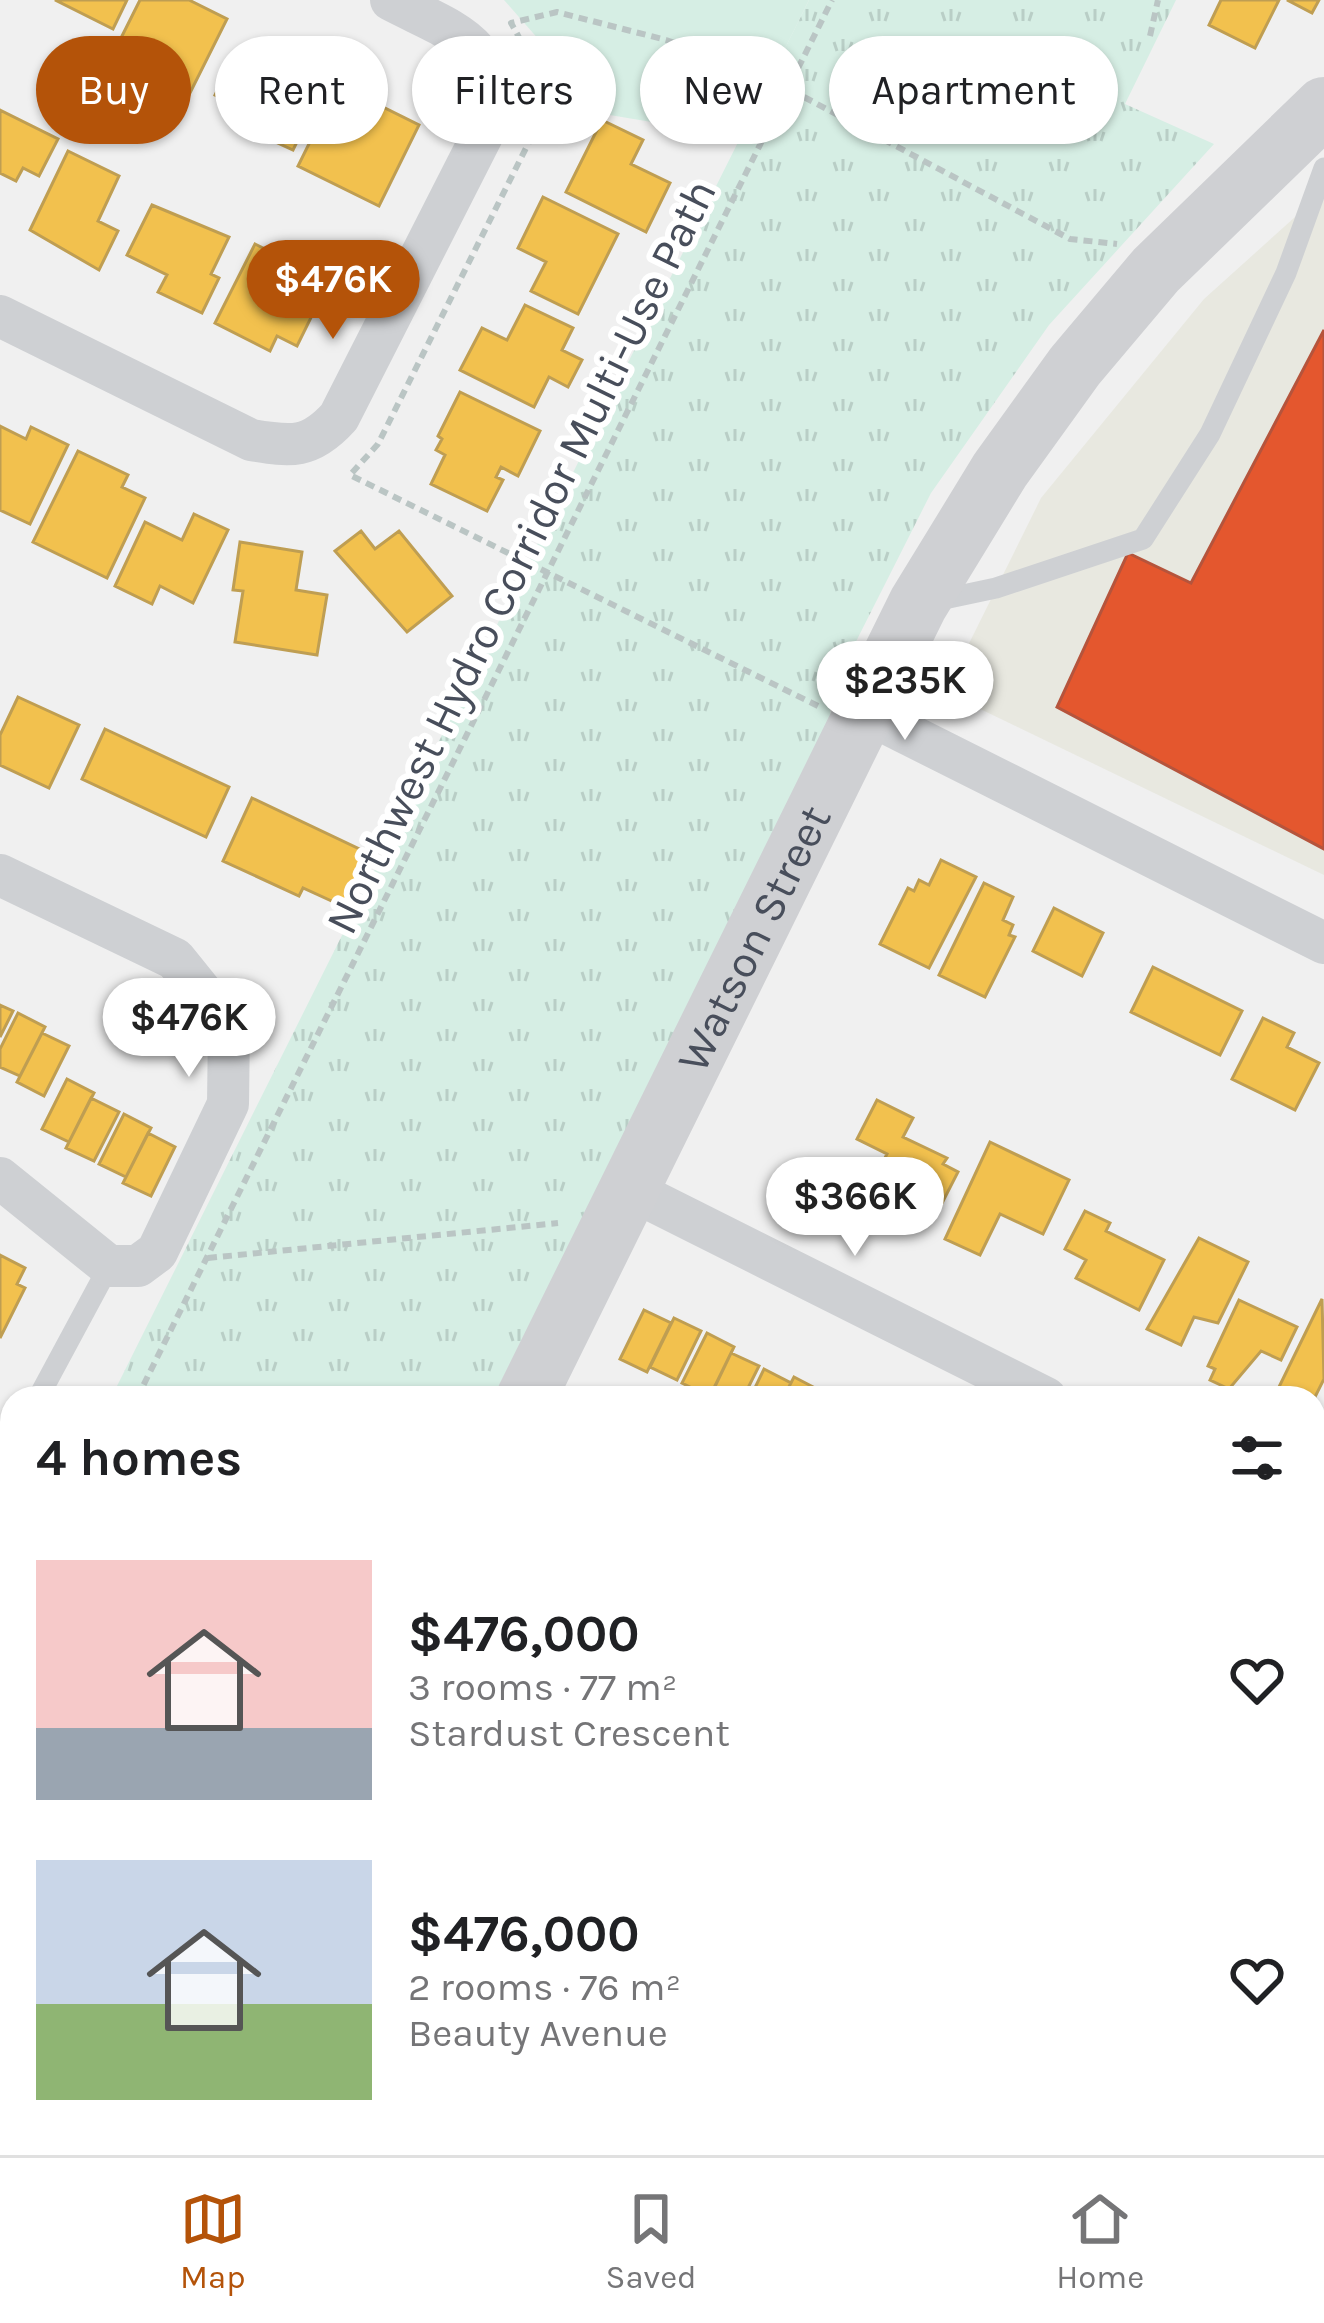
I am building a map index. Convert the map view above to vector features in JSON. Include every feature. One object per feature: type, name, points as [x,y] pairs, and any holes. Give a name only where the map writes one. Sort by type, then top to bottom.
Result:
[{"type":"street","points":[[0,316],[250,440],[282,446],[318,440],[339,417],[489,122],[494,91],[488,61],[460,36],[391,0]]},
{"type":"street","name":"Watson Street","points":[[532,1386],[918,604],[1000,470],[1075,366],[1181,245],[1324,107]]},
{"type":"street","points":[[863,720],[1324,943]]},
{"type":"street","points":[[0,874],[175,959],[229,1026],[228,1104],[157,1252],[138,1266],[109,1266],[0,1178]]},
{"type":"street","points":[[623,1202],[1020,1386]]},
{"type":"lane","points":[[918,604],[995,588],[1143,539],[1210,434],[1286,273],[1324,168]]},
{"type":"lane","points":[[44,1386],[109,1266]]},
{"type":"path","name":"Northwest Hydro Corridor Multi-Use Path","points":[[805,55],[832,0]]},
{"type":"path","points":[[1150,36],[1158,0]]},
{"type":"path","points":[[511,23],[557,12],[650,36]]},
{"type":"path","points":[[805,99],[1070,239],[1181,245]]},
{"type":"path","name":"Northwest Hydro Corridor Multi-Use Path","points":[[143,1386],[761,144]]},
{"type":"path","points":[[350,475],[863,720]]},
{"type":"path","points":[[157,1252],[206,1258],[623,1202]]},
{"type":"shaded area","points":[[1324,191],[1324,875],[945,692],[1041,498],[1204,299]]},
{"type":"green space","points":[[504,0],[809,0],[791,36],[640,36],[640,120],[616,116],[616,36],[536,36]]},
{"type":"green space","points":[[809,0],[1176,0],[1125,104],[1214,144],[1049,325],[931,493],[829,695],[831,719],[499,1386],[117,1386],[737,144],[805,144],[805,36],[791,36]]},
{"type":"building: Homes","points":[[55,0],[127,0],[113,29]]},
{"type":"building: Homes","points":[[140,0],[189,0],[227,19],[191,91],[191,36],[122,36]]},
{"type":"building: Homes","points":[[1221,0],[1279,0],[1255,48],[1209,25]]},
{"type":"building: Homes","points":[[1287,0],[1319,0],[1312,13]]},
{"type":"building: Homes","points":[[0,110],[36,128],[36,144],[55,144],[39,176],[23,168],[16,181],[0,173]]},
{"type":"building: Homes","points":[[388,110],[412,122],[412,139],[379,206],[298,166],[309,144],[388,144]]},
{"type":"building: Homes","points":[[616,127],[640,139],[631,164],[670,183],[646,232],[566,192],[590,144],[616,144]]},
{"type":"building: Homes","points":[[68,151],[119,176],[98,221],[118,231],[99,270],[30,230]]},
{"type":"building: Homes","points":[[543,197],[618,234],[578,314],[531,291],[546,262],[518,248]]},
{"type":"building: Homes","points":[[152,205],[229,237],[211,274],[219,278],[202,313],[158,292],[167,275],[127,255]]},
{"type":"building: Homes","points":[[255,244],[329,281],[297,346],[277,336],[270,351],[215,323]]},
{"type":"building: Homes","points":[[525,305],[573,328],[562,350],[582,360],[568,387],[549,377],[534,407],[460,370],[482,328],[507,340]]},
{"type":"building: Homes","points":[[460,392],[540,431],[518,476],[501,467],[496,477],[503,480],[487,511],[431,484],[445,455],[436,450],[442,439],[438,436]]},
{"type":"building: Homes","points":[[0,426],[26,439],[31,427],[68,445],[30,524],[0,510]]},
{"type":"building: Homes","points":[[78,451],[128,475],[122,487],[145,498],[107,578],[33,542]]},
{"type":"building: Homes","points":[[194,514],[228,530],[193,603],[160,586],[152,604],[115,586],[145,522],[182,540]]},
{"type":"building: Homes","points":[[361,531],[375,549],[399,531],[452,596],[407,632],[335,551]]},
{"type":"building: Homes","points":[[240,542],[302,552],[296,590],[327,595],[317,655],[235,642],[243,591],[233,590]]},
{"type":"building: Homes","points":[[18,697],[79,725],[49,788],[0,765],[0,735]]},
{"type":"building: Homes","points":[[105,729],[229,787],[206,837],[82,779]]},
{"type":"building: Homes","points":[[252,798],[372,855],[347,908],[303,888],[299,896],[223,861]]},
{"type":"building: Homes","points":[[941,860],[976,877],[929,968],[880,944],[908,888],[914,891],[919,880],[929,885]]},
{"type":"building: Homes","points":[[984,883],[1013,897],[1003,920],[1013,925],[1009,935],[1015,937],[985,997],[939,975]]},
{"type":"building: Homes","points":[[1054,908],[1103,933],[1082,976],[1033,951]]},
{"type":"building: Homes","points":[[1153,967],[1242,1011],[1220,1055],[1131,1012]]},
{"type":"building: Homes","points":[[0,1005],[13,1011],[0,1037]]},
{"type":"building: Homes","points":[[18,1013],[45,1027],[20,1076],[0,1067],[0,1049]]},
{"type":"building: Homes","points":[[1263,1018],[1294,1033],[1287,1047],[1319,1063],[1295,1110],[1232,1079]]},
{"type":"building: Homes","points":[[42,1033],[69,1046],[44,1096],[17,1082]]},
{"type":"building: Homes","points":[[67,1079],[94,1093],[69,1142],[42,1129]]},
{"type":"building: Homes","points":[[91,1098],[119,1112],[94,1161],[66,1148]]},
{"type":"building: Homes","points":[[877,1100],[913,1118],[903,1137],[947,1158],[943,1164],[958,1172],[937,1213],[873,1181],[887,1154],[857,1139]]},
{"type":"building: Homes","points":[[124,1114],[151,1128],[126,1177],[99,1164]]},
{"type":"building: Homes","points":[[148,1133],[175,1147],[151,1196],[123,1183]]},
{"type":"building: Homes","points":[[990,1142],[1069,1180],[1043,1234],[1000,1214],[980,1255],[945,1239]]},
{"type":"building: Homes","points":[[1085,1211],[1110,1223],[1106,1231],[1164,1260],[1139,1310],[1076,1278],[1086,1260],[1065,1249]]},
{"type":"building: Homes","points":[[1199,1238],[1248,1262],[1218,1323],[1194,1317],[1181,1345],[1147,1329]]},
{"type":"building: Homes","points":[[0,1255],[25,1268],[17,1284],[25,1288],[0,1338]]},
{"type":"building: Homes","points":[[1322,1299],[1324,1379],[1320,1386],[1279,1386]]},
{"type":"building: Homes","points":[[1239,1300],[1297,1327],[1281,1360],[1261,1351],[1232,1386],[1210,1380],[1215,1369],[1208,1366]]},
{"type":"building: Homes","points":[[644,1310],[671,1323],[647,1372],[620,1359]]},
{"type":"building: Homes","points":[[674,1318],[701,1331],[677,1380],[650,1367]]},
{"type":"building: Homes","points":[[707,1333],[734,1347],[715,1386],[682,1383]]},
{"type":"building: Homes","points":[[731,1353],[759,1366],[749,1386],[715,1386]]},
{"type":"building: Homes","points":[[764,1369],[791,1383],[789,1386],[756,1386]]},
{"type":"building: Homes","points":[[794,1377],[811,1386],[789,1386]]},
{"type":"building: Shops","points":[[1324,330],[1324,849],[1057,707],[1128,553],[1191,583]]}]
